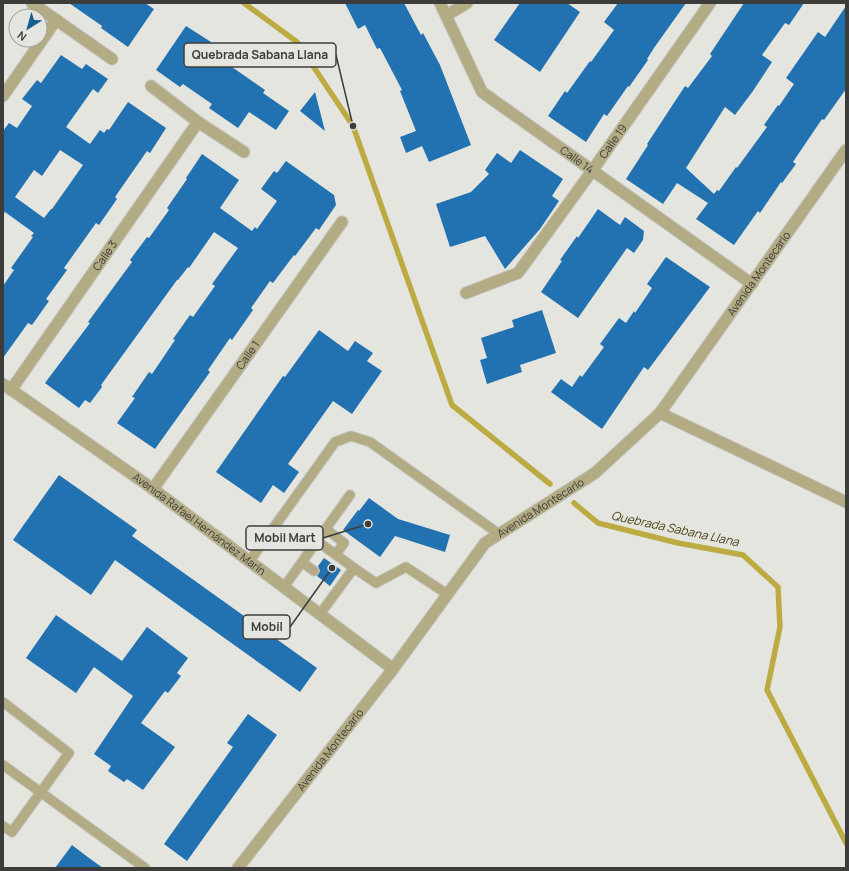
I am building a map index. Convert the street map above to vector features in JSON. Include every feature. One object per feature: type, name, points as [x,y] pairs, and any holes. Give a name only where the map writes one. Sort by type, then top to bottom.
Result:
[{"type":"street","points":[[32,3],[112,59]]},
{"type":"street","name":"Calle 14","points":[[440,3],[447,15],[482,92],[752,284]]},
{"type":"street","points":[[447,15],[467,3]]},
{"type":"street","name":"Calle 19","points":[[466,293],[518,273],[710,3]]},
{"type":"street","points":[[3,96],[56,20]]},
{"type":"street","points":[[151,86],[198,122],[244,152]]},
{"type":"street","name":"Calle 3","points":[[7,387],[198,122]]},
{"type":"street","name":"Avenida Montecarlo","points":[[238,868],[393,668],[485,543],[595,473],[660,413],[846,150]]},
{"type":"street","name":"Calle 1","points":[[153,489],[342,222]]},
{"type":"street","name":"Avenida Rafael Hernández Marín","points":[[7,387],[153,489],[393,668]]},
{"type":"street","points":[[660,413],[846,502]]},
{"type":"lane","points":[[249,562],[335,442],[351,436],[370,442],[499,534]]},
{"type":"lane","points":[[284,587],[350,494]]},
{"type":"lane","points":[[326,529],[344,543],[336,554]]},
{"type":"lane","points":[[317,541],[376,583],[406,567],[447,594]]},
{"type":"lane","points":[[302,562],[314,571]]},
{"type":"lane","points":[[320,614],[335,586],[354,568]]},
{"type":"lane","points":[[3,702],[69,753],[12,832],[3,826]]},
{"type":"lane","points":[[3,765],[144,868]]},
{"type":"building","points":[[69,3],[145,3],[154,9],[128,47],[101,28],[102,26]]},
{"type":"building","points":[[345,3],[404,3],[421,35],[423,33],[440,65],[471,145],[429,162],[422,146],[406,153],[400,137],[416,131],[400,91],[402,90],[380,48],[377,49],[365,25],[358,29]]},
{"type":"building","points":[[520,3],[567,3],[580,12],[540,72],[494,40]]},
{"type":"building","points":[[618,3],[686,3],[654,48],[647,59],[648,60],[629,87],[628,86],[607,116],[604,114],[586,142],[548,116],[565,91],[567,93],[614,30],[604,22]]},
{"type":"building","points":[[744,3],[804,3],[789,25],[785,23],[762,55],[772,62],[753,91],[735,115],[725,107],[686,168],[714,194],[717,190],[719,191],[767,127],[764,125],[794,84],[786,78],[818,32],[825,37],[846,6],[846,89],[824,120],[822,119],[793,162],[796,164],[782,183],[781,182],[760,213],[758,211],[734,245],[696,219],[708,203],[677,183],[663,204],[626,179],[685,86],[688,88],[712,56],[710,54]]},
{"type":"building","points":[[186,26],[211,42],[209,46],[235,63],[232,67],[265,90],[263,93],[289,111],[276,130],[249,112],[238,128],[209,108],[212,104],[183,84],[180,87],[156,70]]},
{"type":"building","points":[[61,55],[82,69],[86,64],[108,79],[98,93],[93,89],[66,127],[90,144],[100,130],[104,133],[107,129],[109,130],[128,102],[166,128],[150,153],[147,151],[115,197],[117,199],[99,225],[96,223],[64,268],[67,270],[46,299],[49,301],[32,325],[28,323],[3,358],[3,286],[14,270],[11,268],[33,237],[31,236],[34,233],[5,212],[3,214],[3,131],[9,123],[17,128],[32,106],[22,99],[37,80],[41,83]],"holes":[[[60,150],[83,165],[44,218],[15,197],[34,170],[42,176]]]},
{"type":"building","points":[[315,92],[325,131],[300,111]]},
{"type":"building","points":[[520,150],[563,179],[552,196],[559,201],[540,229],[505,269],[485,236],[450,247],[436,204],[471,192],[489,174],[485,170],[497,153],[511,163]]},
{"type":"building","points":[[202,154],[239,180],[220,208],[252,231],[255,227],[257,229],[277,201],[261,189],[274,171],[277,173],[286,161],[334,195],[336,205],[319,230],[316,228],[273,283],[270,281],[251,308],[253,310],[232,340],[230,338],[208,370],[210,372],[155,449],[117,423],[135,398],[132,397],[149,372],[152,374],[175,340],[173,339],[190,315],[193,317],[215,286],[212,284],[238,248],[214,232],[189,268],[188,267],[177,280],[101,385],[102,387],[90,403],[85,400],[79,408],[45,383],[90,323],[88,322],[132,262],[130,260],[147,237],[149,238],[169,210],[167,208]]},
{"type":"building","points":[[598,209],[620,225],[625,217],[644,231],[643,240],[634,253],[627,248],[578,318],[541,292],[562,261],[560,260],[577,236],[578,238]]},
{"type":"building","points":[[666,257],[710,287],[648,370],[644,367],[602,429],[551,392],[561,379],[572,387],[580,375],[582,377],[604,347],[600,344],[619,318],[626,323],[634,311],[635,313],[652,288],[647,284]]},
{"type":"building","points":[[542,310],[556,353],[520,365],[522,372],[487,384],[480,360],[487,358],[481,338],[514,327],[512,320]]},
{"type":"building","points":[[319,330],[348,351],[355,341],[373,353],[367,361],[382,371],[352,414],[333,401],[288,464],[299,472],[284,493],[273,485],[261,503],[216,472],[283,376],[285,377]]},
{"type":"building","points":[[59,475],[137,530],[132,536],[317,668],[300,692],[115,560],[91,595],[13,540]]},
{"type":"building","points":[[369,498],[398,519],[450,535],[445,552],[395,536],[380,557],[343,530]]},
{"type":"building","points":[[324,558],[341,570],[330,586],[317,576],[320,571],[318,566]]},
{"type":"building","points":[[56,615],[122,661],[147,627],[188,658],[177,673],[181,676],[168,693],[165,691],[141,723],[175,747],[143,790],[127,779],[124,782],[108,771],[111,766],[94,754],[133,696],[94,667],[76,693],[26,658]]},
{"type":"building","points":[[248,714],[277,735],[187,861],[164,844],[233,747],[227,743]]},
{"type":"building","points":[[72,845],[89,858],[103,868],[55,868]]},
{"type":"waterway","name":"Quebrada Sabana Llana","points":[[244,3],[297,42],[353,126],[452,405],[550,484]]},
{"type":"waterway","name":"Quebrada Sabana Llana","points":[[574,503],[598,523],[678,543],[743,555],[778,587],[780,627],[767,690],[846,843]]},
{"type":"place","name":"Quebrada Sabana Llana","points":[[353,126]]},
{"type":"place","name":"Mobil Mart","points":[[368,524]]},
{"type":"place","name":"Mobil","points":[[332,568]]}]
